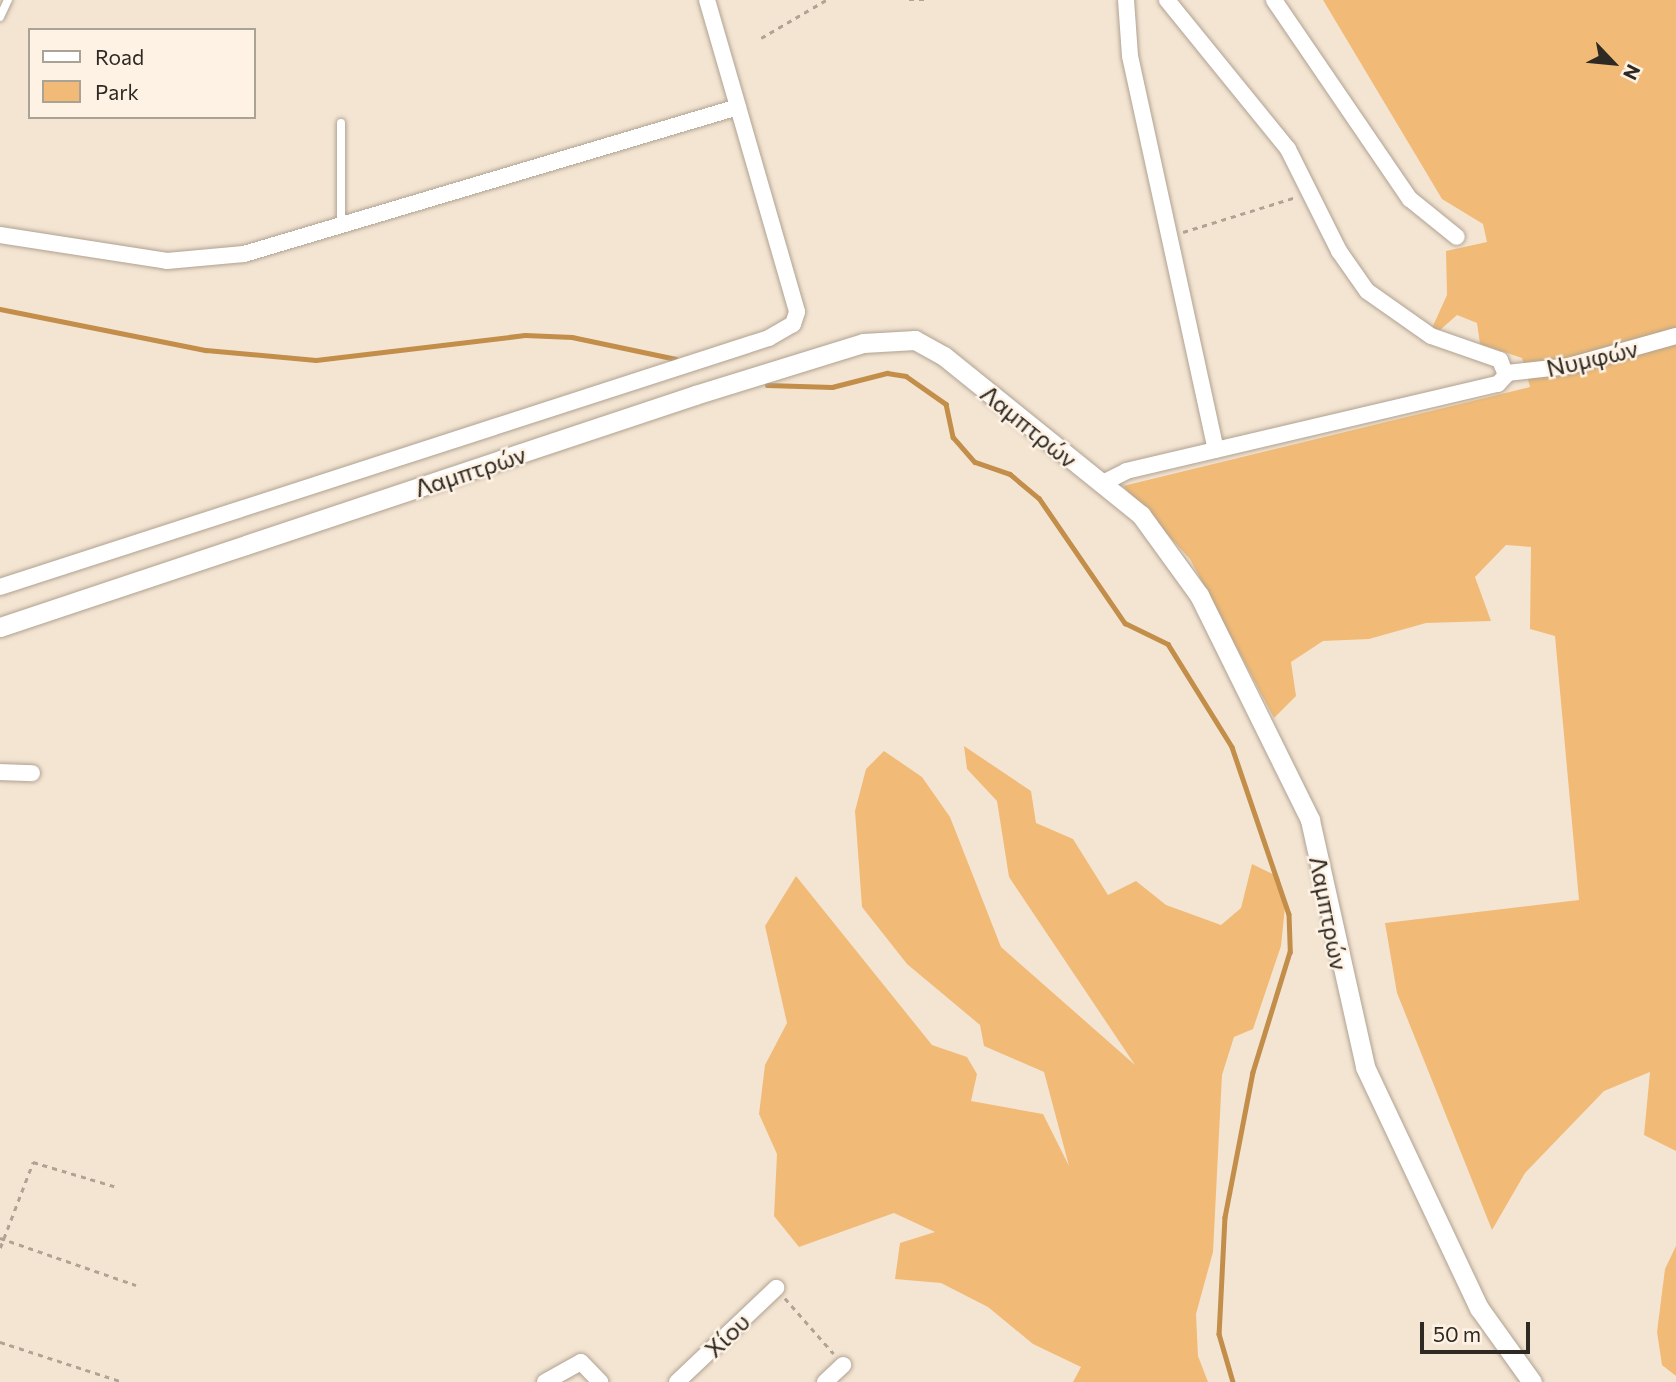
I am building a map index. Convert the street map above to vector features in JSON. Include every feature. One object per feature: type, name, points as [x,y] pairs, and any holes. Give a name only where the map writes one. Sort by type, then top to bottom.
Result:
[{"type":"street","points":[[0,587],[646,379],[793,324],[797,312],[707,0]]},
{"type":"street","points":[[1126,0],[1130,56],[1216,450]]},
{"type":"street","points":[[1101,484],[1126,471],[1498,384],[1507,373],[1502,361],[1431,336],[1373,297],[1339,251],[1310,189],[1277,135],[1167,0]]},
{"type":"street","points":[[1274,0],[1412,202],[1457,237]]},
{"type":"street","points":[[0,235],[177,260],[244,254],[341,229],[738,107]]},
{"type":"street","name":"Νυμφών","points":[[1507,373],[1569,366],[1676,336]]},
{"type":"street","name":"Λαμπτρών","points":[[0,627],[695,395],[889,339],[915,340],[944,356],[1141,515],[1180,564],[1295,782],[1310,820],[1365,1067],[1479,1308],[1532,1382]]},
{"type":"street","points":[[0,772],[32,773]]},
{"type":"street","name":"Χίου","points":[[677,1382],[776,1288]]},
{"type":"street","points":[[545,1382],[581,1362],[600,1382]]},
{"type":"street","points":[[825,1382],[843,1365]]},
{"type":"lane","points":[[0,17],[8,0]]},
{"type":"lane","points":[[341,123],[341,229]]},
{"type":"path","points":[[761,38],[825,0]]},
{"type":"path","points":[[909,0],[926,0]]},
{"type":"path","points":[[1201,227],[1284,205],[1310,189]]},
{"type":"path","points":[[0,1248],[1,1238],[33,1162],[117,1187]]},
{"type":"path","points":[[1,1238],[136,1285]]},
{"type":"path","points":[[776,1288],[843,1365]]},
{"type":"path","points":[[0,1342],[123,1382]]},
{"type":"green space","points":[[1323,0],[1676,0],[1676,1151],[1644,1135],[1650,1072],[1604,1091],[1525,1173],[1492,1230],[1397,993],[1385,923],[1579,900],[1555,636],[1530,629],[1531,547],[1506,545],[1475,577],[1491,621],[1426,623],[1369,639],[1323,641],[1291,662],[1296,696],[1274,718],[1190,559],[1123,486],[1530,387],[1522,358],[1480,344],[1477,323],[1457,315],[1440,330],[1432,328],[1447,295],[1446,251],[1487,242],[1483,224],[1442,199]]},
{"type":"green space","points":[[964,746],[1031,791],[1036,823],[1073,839],[1108,895],[1136,881],[1166,905],[1221,925],[1241,908],[1252,864],[1279,877],[1285,907],[1281,946],[1253,1029],[1234,1037],[1222,1075],[1213,1252],[1196,1314],[1198,1356],[1208,1382],[1073,1382],[1081,1367],[1033,1344],[988,1307],[941,1283],[895,1279],[900,1243],[935,1232],[894,1213],[799,1247],[774,1216],[777,1154],[759,1114],[765,1065],[787,1023],[765,926],[796,876],[932,1045],[967,1057],[977,1074],[971,1101],[1043,1114],[1069,1166],[1044,1072],[984,1046],[980,1025],[907,964],[862,907],[855,811],[866,769],[884,751],[922,777],[950,817],[1001,947],[1135,1065],[1009,877],[997,801],[967,769]]},
{"type":"green space","points":[[1676,1246],[1676,1376],[1662,1365],[1657,1332],[1665,1269]]},
{"type":"waterway","points":[[0,309],[206,350],[316,360],[525,335],[572,337],[676,359]]},
{"type":"waterway","points":[[767,385],[832,387],[887,373],[906,376],[946,404],[953,437],[975,462],[1010,474],[1039,498],[1125,623],[1168,644],[1232,747],[1289,914],[1290,952],[1253,1072],[1225,1217],[1219,1334],[1233,1382]]}]
